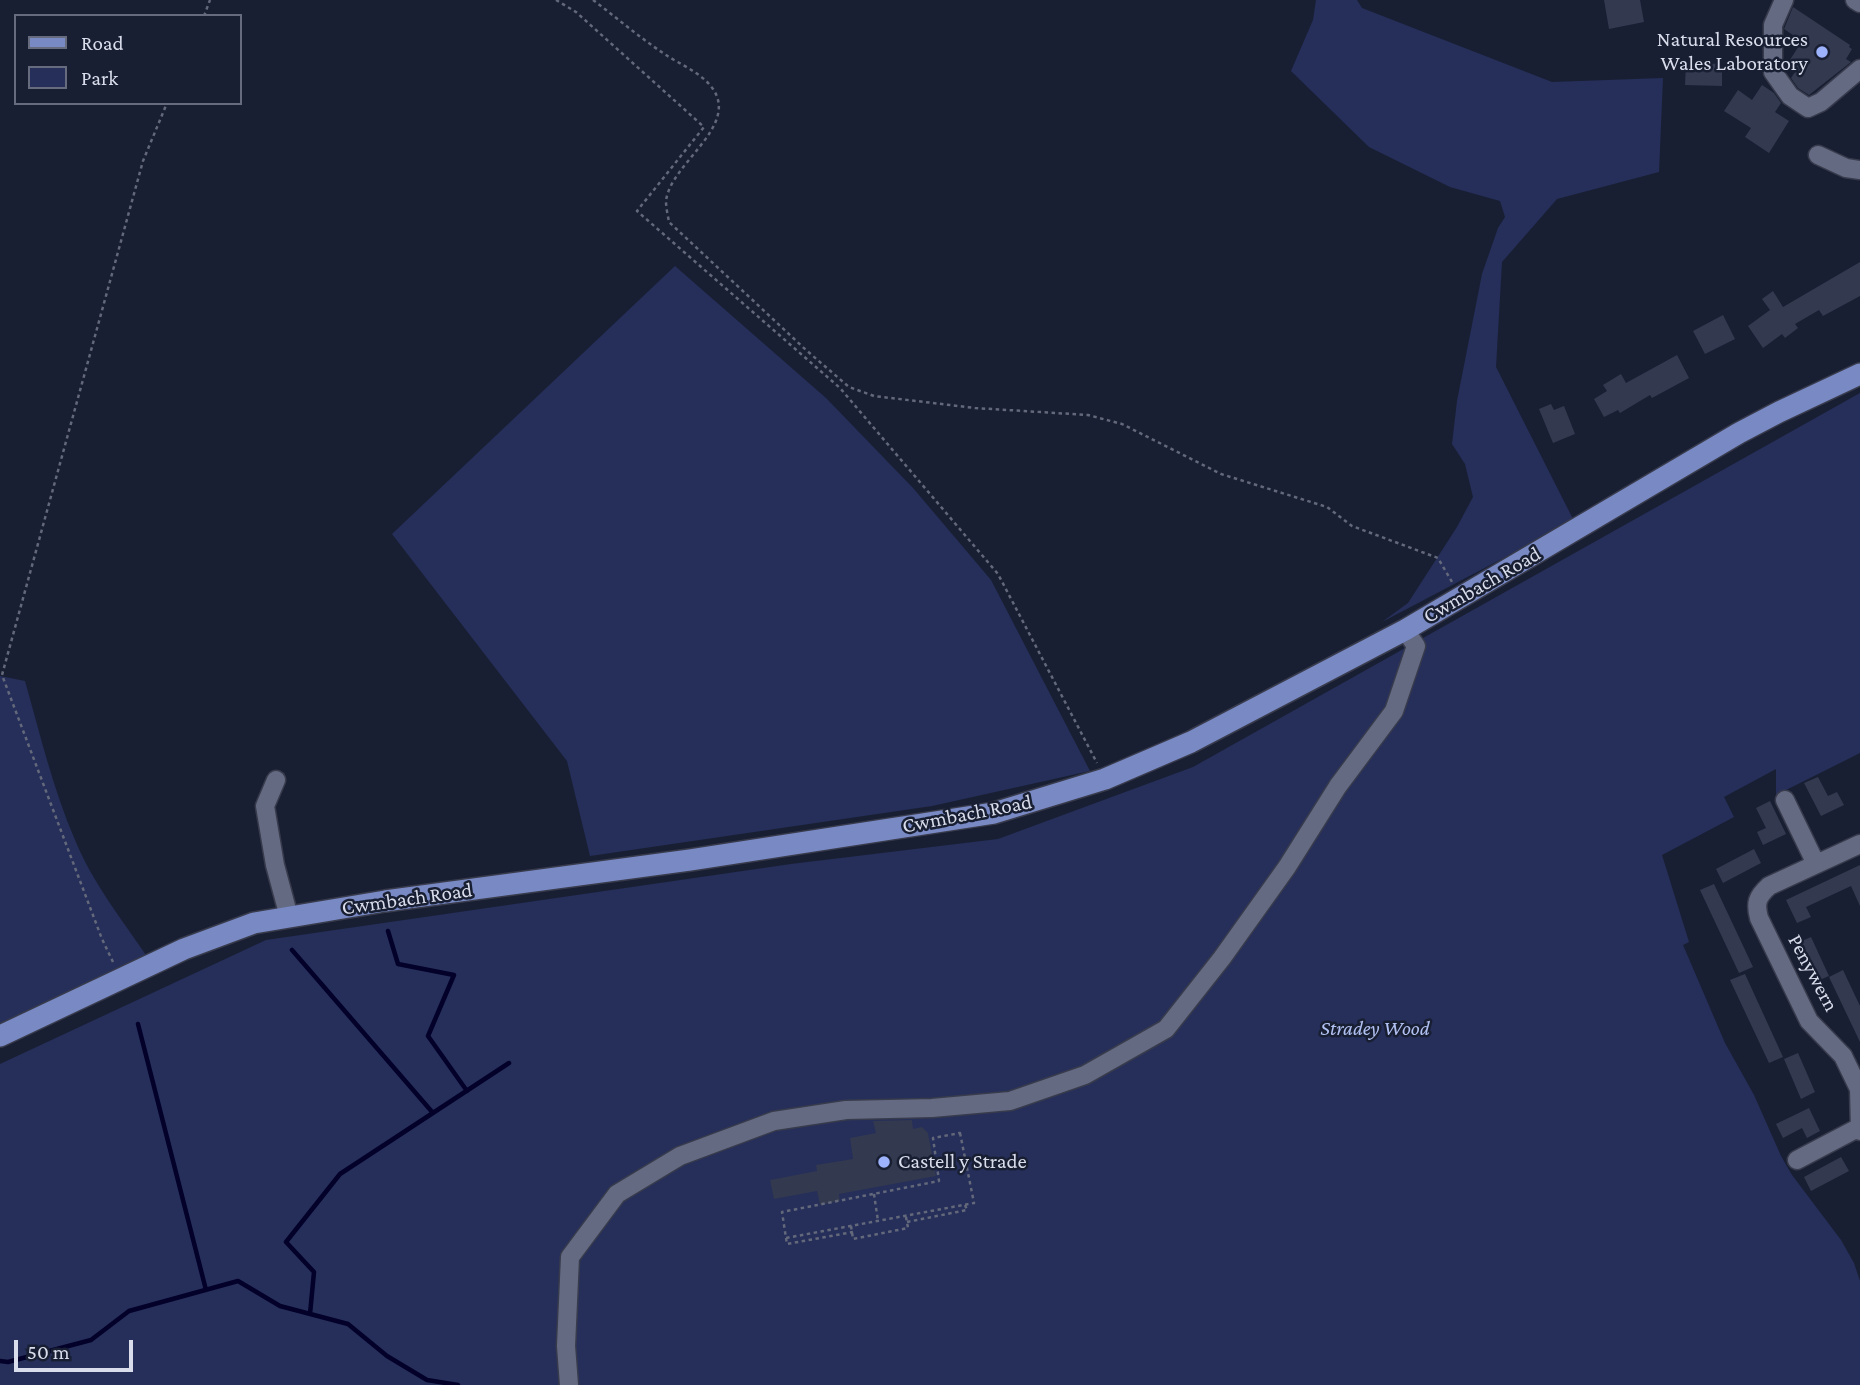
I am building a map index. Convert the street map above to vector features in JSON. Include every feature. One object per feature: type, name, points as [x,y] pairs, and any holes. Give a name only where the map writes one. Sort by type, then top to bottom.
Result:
[{"type":"main road","name":"Cwmbach Road","points":[[0,1036],[184,948],[254,923],[994,813],[1105,779],[1191,742],[1405,630],[1739,433],[1860,374]]},
{"type":"street","points":[[1784,0],[1773,25],[1773,72],[1790,96],[1808,108],[1821,102],[1860,69]]},
{"type":"street","points":[[1854,0],[1860,4]]},
{"type":"street","points":[[1818,155],[1846,168],[1860,170]]},
{"type":"street","points":[[569,1385],[566,1346],[570,1257],[617,1194],[680,1156],[774,1121],[846,1110],[932,1108],[1010,1101],[1085,1076],[1166,1028],[1230,948],[1287,867],[1338,786],[1394,711],[1416,646],[1405,630]]},
{"type":"street","points":[[276,780],[265,806],[275,865],[289,917]]},
{"type":"street","points":[[1785,800],[1816,864]]},
{"type":"street","name":"Penywern","points":[[1797,1160],[1859,1130],[1859,1089],[1843,1056],[1809,1021],[1759,918],[1756,904],[1759,895],[1769,886],[1860,844]]},
{"type":"path","points":[[556,0],[576,12],[704,127],[637,211],[840,388],[998,574],[1105,779]]},
{"type":"path","points":[[593,0],[665,54],[697,74],[714,90],[718,119],[675,178],[666,201],[669,222],[849,387],[874,396],[975,408],[1088,415],[1122,424],[1222,474],[1327,507],[1352,526],[1438,558],[1460,597]]},
{"type":"path","points":[[120,978],[102,939],[2,675],[143,161],[166,105]]},
{"type":"path","points":[[786,1238],[974,1203],[960,1133],[933,1138],[939,1181],[782,1212],[786,1238],[787,1244],[853,1232]]},
{"type":"path","points":[[874,1194],[878,1221]]},
{"type":"path","points":[[907,1222],[967,1210],[965,1205]]},
{"type":"path","points":[[851,1226],[853,1238],[908,1228],[906,1216]]},
{"type":"green space","points":[[1316,0],[1357,0],[1362,8],[1552,82],[1663,78],[1659,172],[1557,199],[1502,262],[1496,367],[1574,521],[1382,622],[1408,603],[1473,497],[1465,464],[1452,444],[1457,401],[1482,274],[1498,228],[1505,217],[1500,201],[1450,187],[1369,147],[1291,71],[1313,20]]},
{"type":"green space","points":[[675,266],[826,398],[913,488],[991,580],[1090,771],[932,806],[590,856],[567,761],[392,534]]},
{"type":"green space","name":"Stradey Wood","points":[[1860,393],[1860,753],[1776,795],[1776,769],[1724,797],[1734,817],[1662,855],[1689,942],[1683,945],[1725,1043],[1754,1095],[1792,1175],[1841,1240],[1854,1263],[1860,1281],[1860,1385],[0,1385],[0,1064],[266,940],[791,864],[998,839],[1193,767]]},
{"type":"green space","points":[[0,676],[25,681],[53,781],[82,856],[148,958],[0,1025]]},
{"type":"building","points":[[1604,0],[1640,0],[1644,22],[1609,29]]},
{"type":"building","name":"Natural Resources Wales Laboratory","points":[[1793,7],[1852,49],[1846,59],[1851,62],[1809,95],[1798,88],[1791,78],[1797,69],[1788,63],[1802,41],[1784,29]]},
{"type":"building","points":[[1686,63],[1722,64],[1722,86],[1685,85]]},
{"type":"building","points":[[1762,85],[1774,93],[1781,103],[1775,112],[1789,121],[1769,153],[1745,137],[1751,128],[1724,111],[1738,90],[1752,100]]},
{"type":"building","points":[[1860,262],[1860,296],[1823,316],[1819,310],[1795,324],[1798,328],[1785,338],[1782,334],[1763,348],[1748,326],[1770,310],[1762,299],[1773,291],[1783,307]]},
{"type":"building","points":[[1723,315],[1735,339],[1705,354],[1693,331]]},
{"type":"building","points":[[1677,355],[1689,378],[1652,398],[1650,395],[1620,413],[1618,410],[1604,417],[1594,399],[1607,391],[1603,385],[1621,374],[1626,383]]},
{"type":"building","points":[[1551,404],[1554,410],[1564,406],[1575,434],[1553,443],[1539,409]]},
{"type":"building","points":[[1818,777],[1828,796],[1837,792],[1844,805],[1821,816],[1804,783]]},
{"type":"building","points":[[1770,801],[1786,834],[1763,845],[1757,832],[1766,828],[1756,808]]},
{"type":"building","points":[[1754,849],[1761,863],[1723,883],[1716,869]]},
{"type":"building","points":[[1860,865],[1860,906],[1851,886],[1806,907],[1811,917],[1797,923],[1786,900]]},
{"type":"building","points":[[1714,884],[1753,967],[1739,973],[1700,890]]},
{"type":"building","points":[[1811,937],[1829,976],[1815,982],[1797,943]]},
{"type":"building","points":[[1843,970],[1860,1006],[1860,1042],[1829,977]]},
{"type":"building","points":[[1745,974],[1783,1057],[1769,1063],[1730,980]]},
{"type":"building","points":[[1798,1053],[1815,1092],[1801,1099],[1784,1059]]},
{"type":"building","points":[[1809,1108],[1820,1131],[1807,1138],[1802,1128],[1783,1138],[1776,1124]]},
{"type":"building","name":"Castell y Strade","points":[[912,1120],[913,1129],[922,1127],[928,1133],[936,1176],[839,1194],[840,1201],[820,1205],[817,1191],[774,1199],[770,1180],[817,1171],[816,1165],[853,1159],[850,1138],[876,1133],[873,1121]]},
{"type":"building","points":[[1841,1157],[1849,1171],[1811,1191],[1804,1177]]},
{"type":"waterway","points":[[388,931],[398,964],[454,975],[428,1036],[467,1091]]},
{"type":"waterway","points":[[292,950],[433,1113]]},
{"type":"waterway","points":[[138,1024],[206,1290]]},
{"type":"waterway","points":[[310,1314],[314,1272],[286,1242],[340,1174],[509,1063]]},
{"type":"waterway","points":[[0,1361],[8,1362],[91,1340],[129,1311],[238,1281],[280,1306],[348,1324],[387,1356],[427,1380],[458,1385]]},
{"type":"place","name":"Natural Resources Wales Laboratory","points":[[1822,52]]},
{"type":"place","name":"Castell y Strade","points":[[884,1162]]}]
